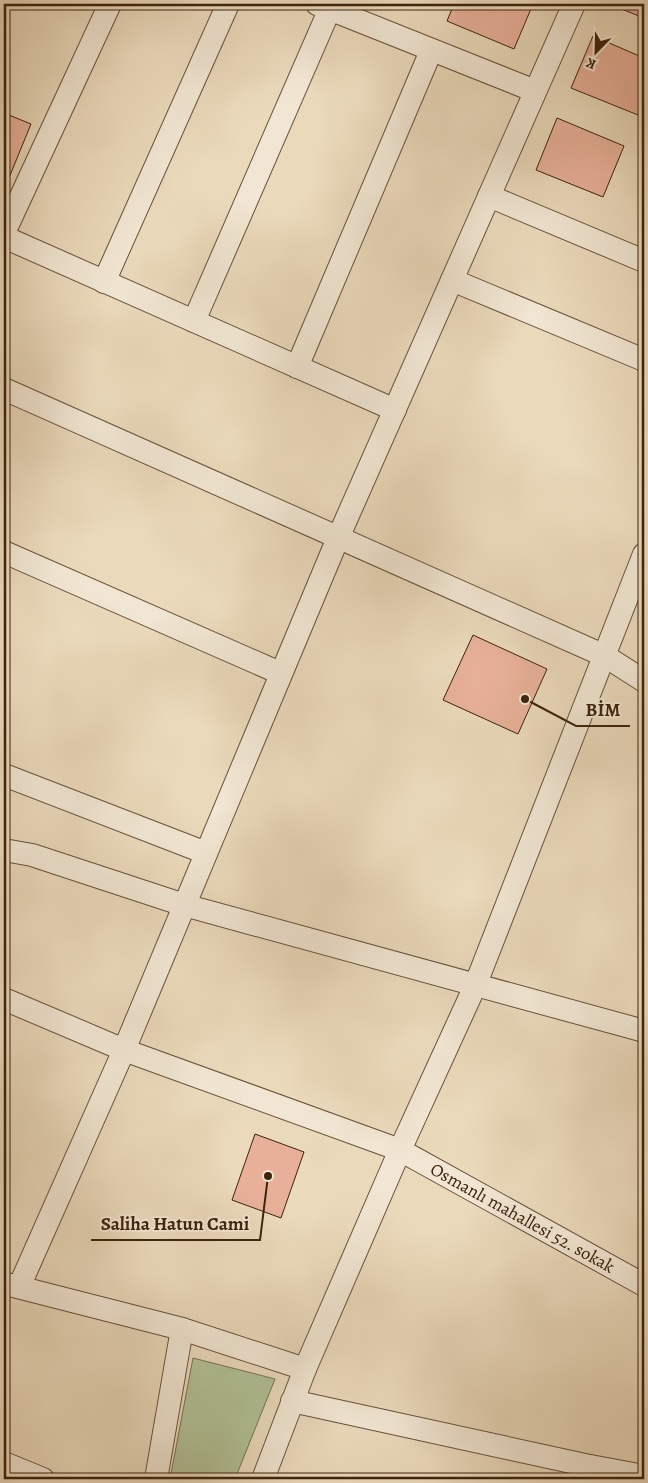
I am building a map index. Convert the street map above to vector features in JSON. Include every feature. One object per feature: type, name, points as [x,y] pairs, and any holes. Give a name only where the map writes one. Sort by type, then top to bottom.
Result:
[{"type":"street","points":[[4,233],[110,4]]},
{"type":"street","points":[[104,282],[228,4]]},
{"type":"street","points":[[305,1369],[182,1329],[8,1286],[124,1050],[338,538],[574,4]]},
{"type":"street","points":[[194,321],[326,5],[431,51],[535,91]]},
{"type":"street","points":[[297,367],[431,51]]},
{"type":"street","points":[[489,196],[644,261]]},
{"type":"street","points":[[4,237],[395,410]]},
{"type":"street","points":[[452,280],[644,360]]},
{"type":"street","points":[[4,390],[605,656],[644,680]]},
{"type":"street","points":[[4,552],[280,673]]},
{"type":"street","points":[[263,1479],[305,1369],[400,1150],[475,986],[644,554]]},
{"type":"street","points":[[4,774],[206,853]]},
{"type":"street","points":[[4,850],[32,855],[184,905],[644,1031]]},
{"type":"street","name":"Osmanlı mahallesi 52. sokak","points":[[4,999],[124,1050],[400,1150],[644,1284]]},
{"type":"street","points":[[156,1479],[182,1329]]},
{"type":"street","points":[[292,1401],[583,1472],[644,1476]]},
{"type":"street","points":[[4,1463],[43,1479]]},
{"type":"green space","points":[[193,1358],[275,1379],[235,1479],[170,1479]]},
{"type":"building","points":[[454,4],[533,4],[514,49],[447,21]]},
{"type":"building","points":[[609,4],[644,4],[644,18]]},
{"type":"building","points":[[593,36],[644,58],[644,101],[638,115],[571,88]]},
{"type":"building","points":[[4,113],[31,124],[4,190]]},
{"type":"building","points":[[557,118],[624,146],[603,197],[536,170]]},
{"type":"building","points":[[473,635],[547,669],[518,734],[443,700]]},
{"type":"building","points":[[255,1134],[304,1152],[281,1218],[232,1200]]},
{"type":"place","name":"BİM","points":[[525,699]]},
{"type":"place","name":"Saliha Hatun Cami","points":[[268,1176]]}]
